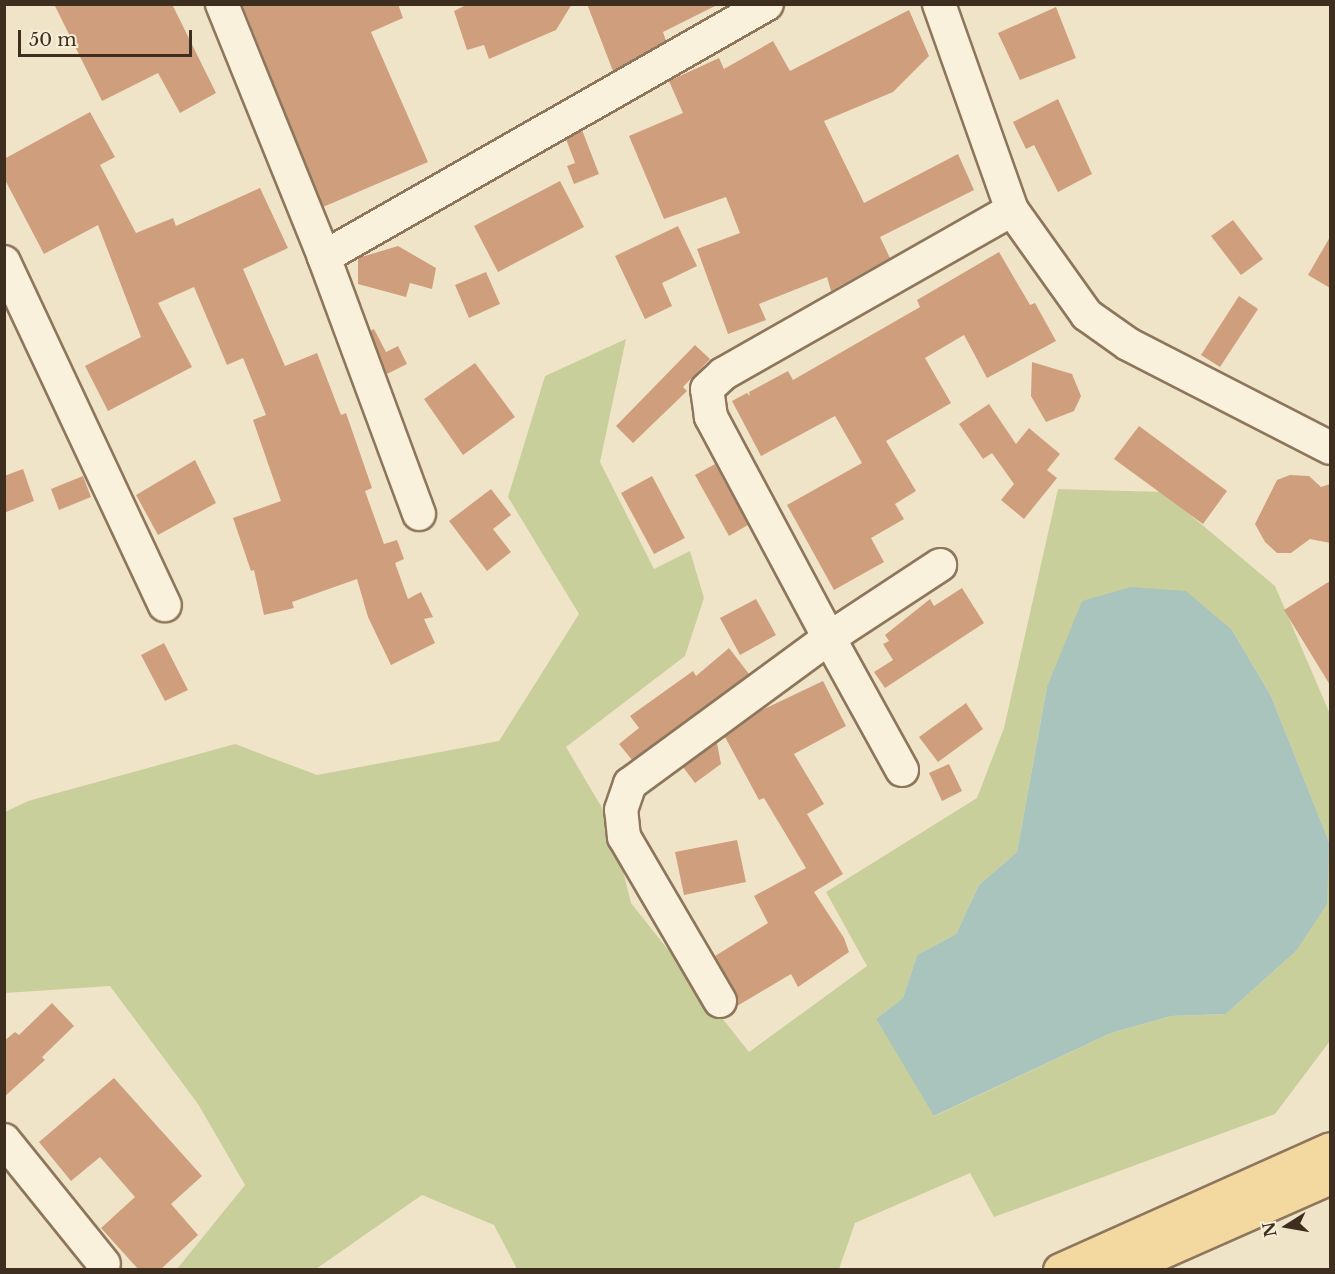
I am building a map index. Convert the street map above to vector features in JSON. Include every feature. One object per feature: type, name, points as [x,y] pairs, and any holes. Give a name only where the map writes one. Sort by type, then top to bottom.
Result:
[{"type":"main road","points":[[1060,1269],[1330,1149]]},
{"type":"main road","points":[[1120,1269],[1330,1177]]},
{"type":"street","points":[[222,4],[324,257],[419,514]]},
{"type":"street","points":[[324,257],[766,4]]},
{"type":"street","points":[[939,4],[1012,210],[1087,315],[1128,344],[1330,448]]},
{"type":"street","points":[[902,770],[711,417],[707,389],[723,374],[1012,210]]},
{"type":"street","points":[[4,262],[165,605]]},
{"type":"street","points":[[720,1000],[624,837],[621,810],[630,784],[829,638],[940,565]]},
{"type":"street","points":[[4,1140],[104,1264]]},
{"type":"green space","points":[[626,339],[600,462],[654,569],[690,551],[704,598],[685,656],[566,747],[611,823],[631,903],[749,1052],[867,966],[826,892],[977,798],[1004,728],[1058,489],[1163,492],[1275,586],[1330,714],[1330,1041],[1275,1114],[994,1217],[970,1173],[855,1223],[839,1269],[517,1269],[494,1225],[422,1195],[316,1269],[177,1269],[245,1185],[198,1104],[110,986],[5,993],[5,812],[28,801],[235,744],[317,775],[499,741],[579,614],[508,497],[545,376]],"holes":[[[1232,630],[1271,696],[1329,842],[1296,951],[1226,1014],[1171,1016],[1111,1033],[935,1116],[876,1019],[903,998],[917,955],[956,934],[979,885],[1017,852],[1047,687]]]},
{"type":"water","points":[[1131,587],[1186,591],[1232,630],[1271,696],[1329,842],[1327,904],[1296,951],[1226,1014],[1171,1016],[1111,1033],[934,1116],[876,1019],[903,998],[917,955],[956,934],[979,885],[1017,852],[1047,687],[1082,601]]},
{"type":"building","points":[[54,4],[172,4],[216,93],[180,113],[158,73],[102,101]]},
{"type":"building","points":[[242,4],[398,4],[403,18],[371,32],[428,162],[323,207]]},
{"type":"building","points":[[468,4],[572,4],[556,30],[489,59],[484,45],[467,50],[454,11]]},
{"type":"building","points":[[587,4],[719,4],[663,32],[666,41],[613,71]]},
{"type":"building","points":[[1056,7],[1076,58],[1020,80],[998,33]]},
{"type":"building","points":[[909,10],[929,56],[893,92],[824,121],[864,203],[958,154],[974,190],[880,237],[890,258],[831,291],[827,277],[759,304],[766,320],[728,334],[697,249],[740,233],[726,197],[664,219],[629,136],[683,113],[669,81],[719,58],[724,69],[773,41],[790,71]]},
{"type":"building","points":[[1058,99],[1092,174],[1058,192],[1034,145],[1026,149],[1013,122]]},
{"type":"building","points":[[90,112],[115,157],[100,165],[136,233],[173,218],[176,226],[260,188],[288,248],[243,269],[285,366],[317,353],[341,415],[346,413],[372,488],[365,491],[384,544],[397,540],[404,559],[395,563],[408,599],[421,592],[433,617],[424,619],[435,643],[391,665],[368,617],[357,579],[292,602],[294,608],[264,615],[254,570],[251,571],[233,518],[281,501],[253,420],[266,415],[243,358],[227,365],[194,287],[158,303],[192,367],[108,411],[85,366],[141,337],[98,225],[44,254],[4,178],[4,159]]},
{"type":"building","points":[[582,130],[599,174],[574,184],[567,166],[575,163],[566,139]]},
{"type":"building","points":[[560,181],[584,227],[498,272],[474,226]]},
{"type":"building","points":[[1233,220],[1263,259],[1241,275],[1211,236]]},
{"type":"building","points":[[678,226],[697,266],[662,283],[672,306],[645,319],[615,256]]},
{"type":"building","points":[[1330,237],[1330,288],[1308,275]]},
{"type":"building","points":[[398,246],[436,268],[432,289],[410,283],[406,297],[358,284],[358,258]]},
{"type":"building","points":[[999,252],[1030,305],[1035,303],[1056,341],[987,378],[964,335],[925,358],[951,403],[886,441],[916,491],[895,504],[904,519],[871,538],[884,562],[834,590],[787,505],[862,463],[835,416],[761,456],[732,401],[747,393],[750,396],[749,392],[788,371],[793,380],[920,307],[917,300]]},
{"type":"building","points":[[486,272],[500,304],[469,318],[455,285]]},
{"type":"building","points":[[1239,296],[1258,309],[1220,367],[1201,355]]},
{"type":"building","points":[[374,329],[386,352],[398,346],[407,364],[387,374],[370,331]]},
{"type":"building","points":[[695,345],[710,359],[683,387],[687,391],[633,443],[616,426]]},
{"type":"building","points":[[1032,362],[1072,374],[1081,396],[1074,411],[1046,422],[1031,396]]},
{"type":"building","points":[[475,363],[515,417],[463,455],[424,399]]},
{"type":"building","points":[[989,404],[1016,444],[1029,428],[1060,454],[1047,470],[1057,478],[1024,519],[1001,500],[1014,484],[992,453],[983,459],[959,424]]},
{"type":"building","points":[[1139,426],[1227,491],[1203,524],[1114,459]]},
{"type":"building","points":[[195,460],[216,503],[158,535],[136,495]]},
{"type":"building","points":[[715,464],[748,525],[729,536],[695,475]]},
{"type":"building","points":[[23,469],[34,501],[4,513],[4,476]]},
{"type":"building","points":[[1290,475],[1309,476],[1321,487],[1330,484],[1330,543],[1310,539],[1291,553],[1277,553],[1265,542],[1255,524],[1277,480]]},
{"type":"building","points":[[83,476],[91,497],[59,510],[51,489]]},
{"type":"building","points":[[652,476],[685,538],[654,554],[621,493]]},
{"type":"building","points":[[491,489],[511,515],[493,529],[511,552],[487,571],[449,521]]},
{"type":"building","points":[[1330,581],[1330,685],[1284,610]]},
{"type":"building","points":[[962,588],[984,623],[885,688],[874,672],[893,660],[883,644],[889,641],[885,635],[930,599],[934,606]]},
{"type":"building","points":[[756,599],[776,635],[740,655],[720,618]]},
{"type":"building","points":[[164,643],[188,690],[165,701],[141,655]]},
{"type":"building","points":[[729,648],[749,674],[632,760],[619,744],[639,728],[630,716],[693,671],[696,676]]},
{"type":"building","points":[[823,681],[846,726],[794,754],[824,804],[807,814],[843,874],[814,892],[844,938],[849,952],[798,987],[791,974],[737,1006],[736,992],[715,956],[768,923],[754,896],[806,868],[764,798],[759,800],[725,737],[762,710]]},
{"type":"building","points":[[966,703],[983,729],[938,762],[919,737]]},
{"type":"building","points":[[717,743],[721,764],[695,783],[683,767]]},
{"type":"building","points":[[949,764],[962,791],[942,801],[929,773]]},
{"type":"building","points":[[737,840],[746,882],[684,895],[675,852]]},
{"type":"building","points":[[52,1003],[74,1026],[42,1057],[45,1060],[4,1097],[4,1041],[15,1032],[19,1035]]},
{"type":"building","points":[[114,1078],[202,1176],[171,1204],[198,1235],[161,1269],[138,1269],[101,1228],[135,1197],[100,1157],[71,1181],[39,1142]]}]
